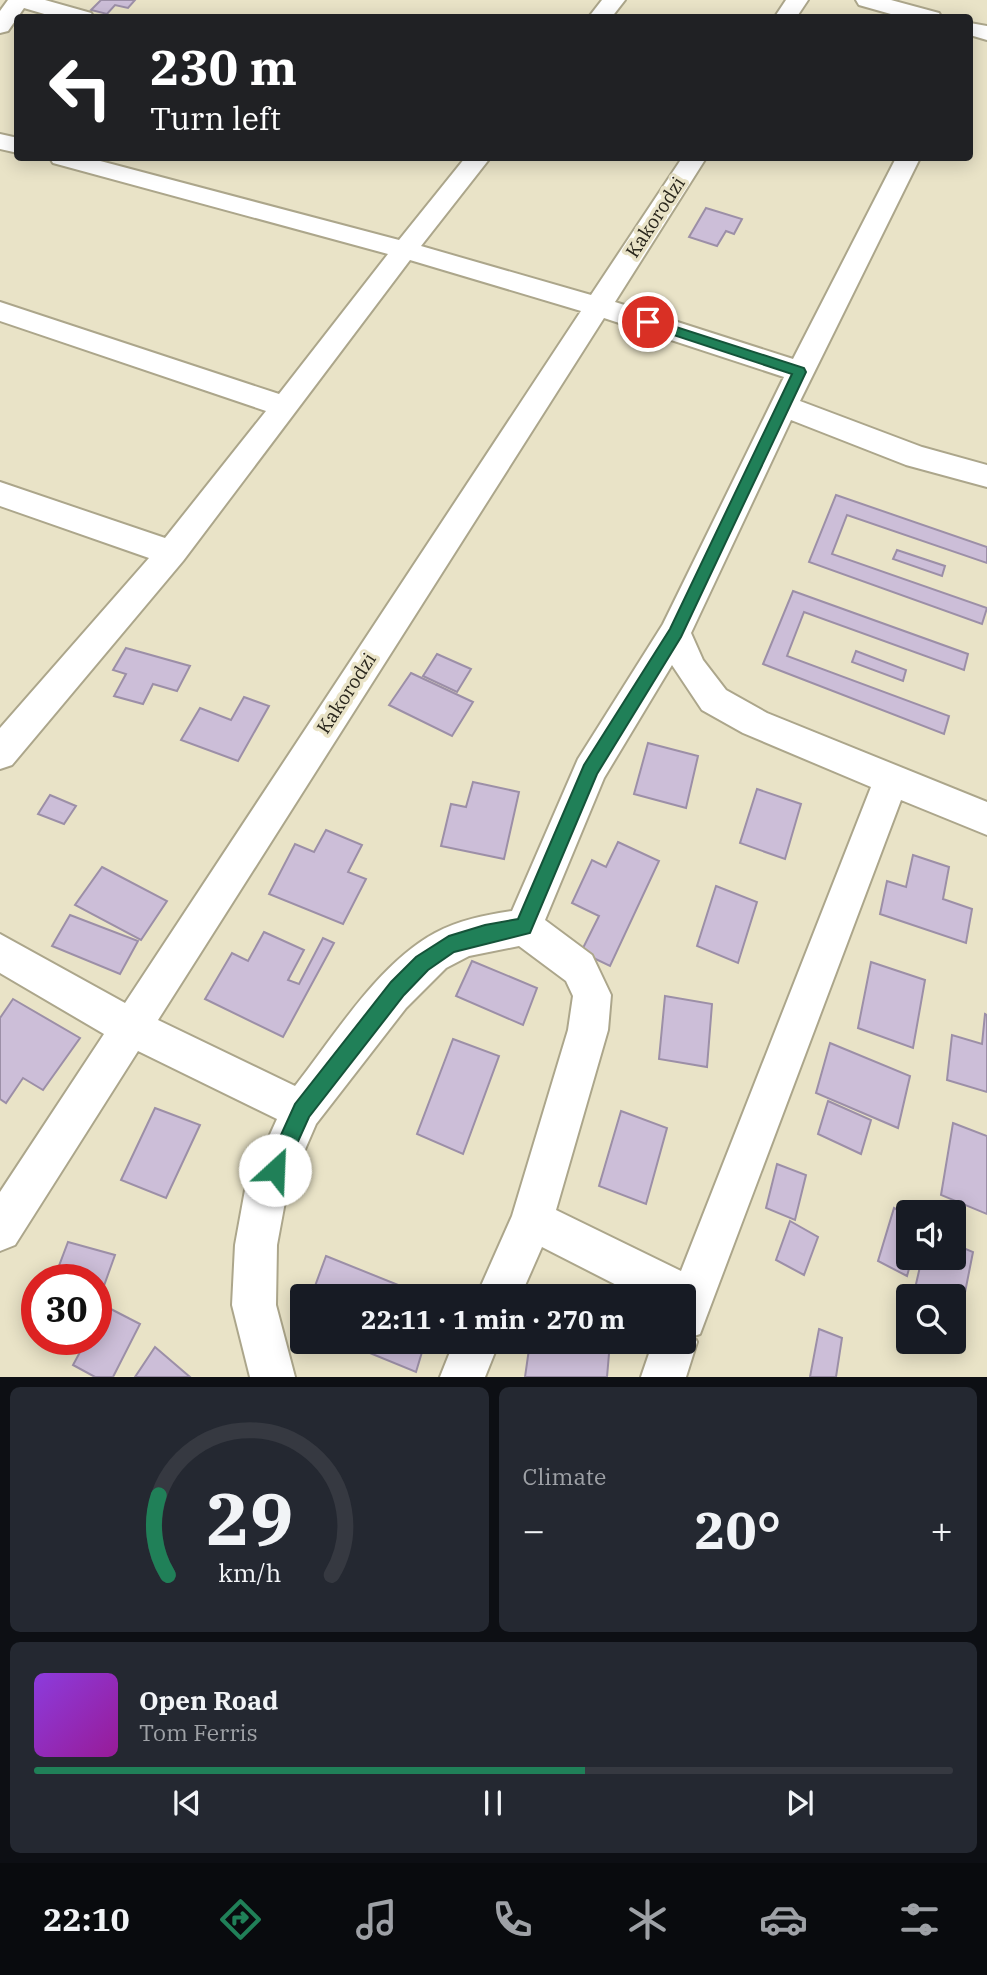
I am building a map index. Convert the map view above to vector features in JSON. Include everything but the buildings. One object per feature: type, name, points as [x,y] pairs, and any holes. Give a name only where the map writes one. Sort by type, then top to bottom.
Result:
[{"type":"street","points":[[0,26],[20,0],[69,14]]},
{"type":"street","points":[[602,14],[614,0]]},
{"type":"street","points":[[867,0],[917,14]]},
{"type":"street","points":[[73,161],[402,249],[597,306],[800,372]]},
{"type":"street","points":[[3,744],[171,553],[286,407],[402,249],[475,161]]},
{"type":"street","name":"Kakorodzi","points":[[0,1230],[692,161]]},
{"type":"street","points":[[524,927],[590,770],[675,633],[783,406],[906,161]]},
{"type":"street","points":[[0,311],[286,407]]},
{"type":"street","points":[[783,406],[916,457],[987,475]]},
{"type":"street","points":[[0,494],[171,553]]},
{"type":"street","points":[[675,633],[690,668],[714,700],[755,723],[987,819]]},
{"type":"street","points":[[696,1287],[891,780]]},
{"type":"street","points":[[273,1377],[254,1305],[256,1245],[266,1190],[302,1110],[398,988],[422,964],[449,945],[485,934],[524,927],[579,968],[592,995],[588,1030],[532,1220],[504,1284]]},
{"type":"street","points":[[0,952],[130,1027],[302,1110]]},
{"type":"street","points":[[532,1220],[645,1284]]},
{"type":"street","points":[[462,1377],[472,1354]]},
{"type":"street","points":[[663,1377],[672,1354]]},
{"type":"route","points":[[275,1170],[302,1110],[398,988],[422,964],[449,945],[485,934],[524,927],[590,770],[675,633],[800,372],[648,322]]}]
